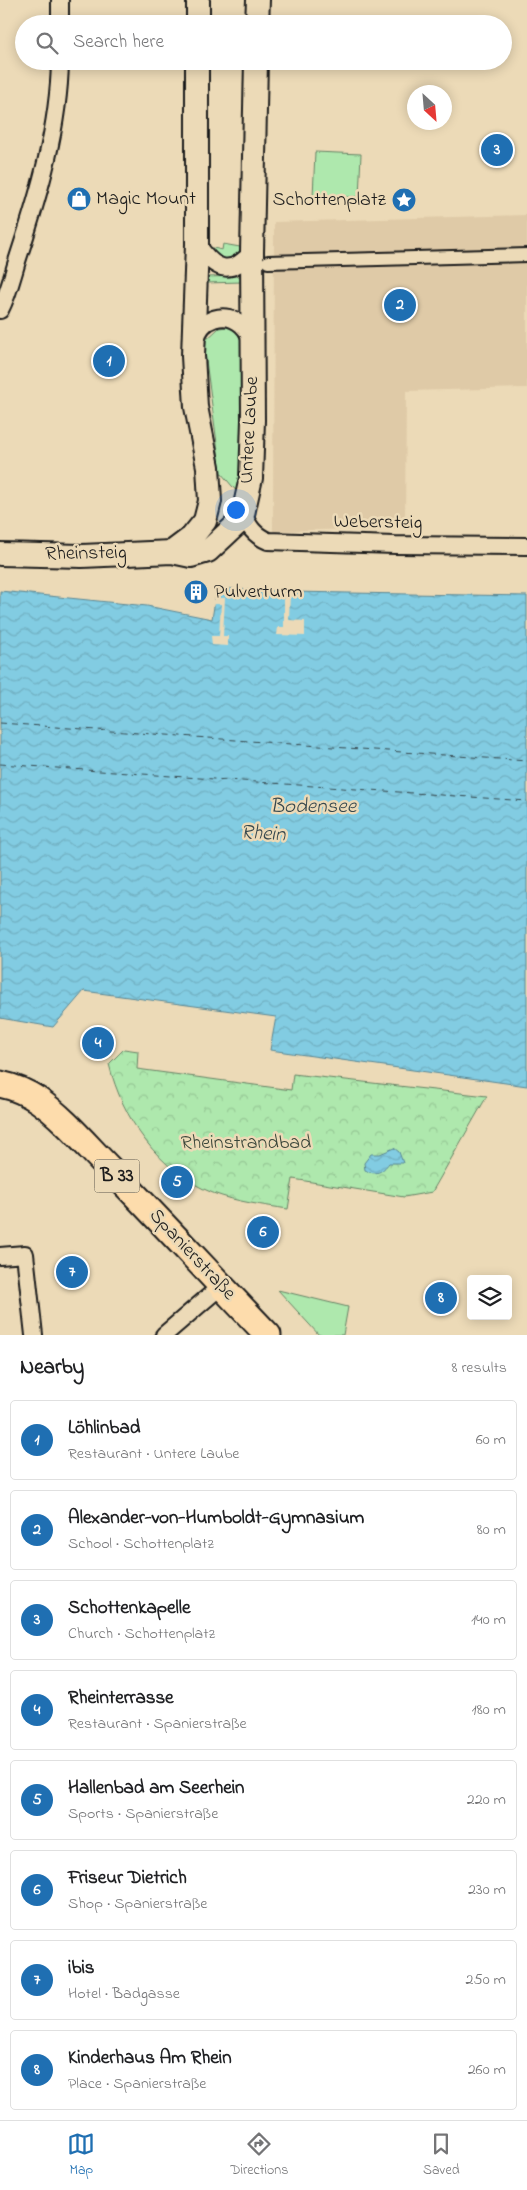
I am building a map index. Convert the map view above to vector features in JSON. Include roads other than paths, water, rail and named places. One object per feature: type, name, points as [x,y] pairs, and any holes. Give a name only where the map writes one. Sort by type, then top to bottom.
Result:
[{"type":"main road","points":[[198,0],[198,15]]},
{"type":"main road","points":[[257,15],[258,0]]},
{"type":"main road","name":"Untere Laube","points":[[172,552],[192,537],[205,521],[211,487],[196,407],[193,356],[198,70]]},
{"type":"main road","name":"Untere Laube","points":[[172,552],[191,556],[208,551],[236,525],[243,514],[250,478],[253,345],[260,257],[256,70]]},
{"type":"main road","name":"Rheinsteig","points":[[0,554],[82,556],[172,552]]},
{"type":"main road","name":"Spanierstraße","points":[[0,1084],[21,1090],[40,1101],[66,1124],[183,1244],[268,1335]]},
{"type":"street","points":[[60,0],[60,15]]},
{"type":"street","points":[[0,310],[28,226],[52,135],[60,84],[60,70]]},
{"type":"street","points":[[196,244],[207,258],[219,268],[232,268],[260,257],[527,255]]},
{"type":"street","name":"Untere Laube","points":[[193,356],[198,330],[205,323],[218,318],[225,317],[238,322],[248,332],[253,345]]},
{"type":"street","name":"Webersteig","points":[[243,514],[249,527],[256,535],[268,541],[396,545],[527,546]]},
{"type":"street","points":[[0,1256],[24,1254],[34,1335]]},
{"type":"street","points":[[164,1335],[221,1286]]},
{"type":"water","name":"Bodensee","points":[[217,588],[290,592],[527,596],[527,1086],[270,1050],[276,1017],[84,991],[53,1027],[0,1018],[0,591],[147,606],[212,619]]},
{"type":"water","points":[[394,1148],[399,1152],[403,1163],[389,1163],[384,1169],[376,1173],[365,1170],[364,1163],[371,1154],[380,1154]]},
{"type":"place","name":"Schottenkapelle","points":[[497,150]]},
{"type":"place","name":"Magic Mount","points":[[79,199]]},
{"type":"place","name":"Schottenplatz","points":[[404,200]]},
{"type":"place","name":"Alexander-von-Humboldt-Gymnasium","points":[[400,305]]},
{"type":"place","name":"Löhlinbad","points":[[109,361]]},
{"type":"place","name":"Pulverturm","points":[[196,592]]},
{"type":"place","name":"Rheinterrasse","points":[[98,1043]]},
{"type":"place","name":"Hallenbad am Seerhein","points":[[177,1182]]},
{"type":"place","name":"Friseur Dietrich","points":[[263,1232]]},
{"type":"place","name":"ibis","points":[[72,1272]]},
{"type":"place","name":"Kinderhaus Am Rhein","points":[[441,1298]]},
{"type":"water label","name":"Rhein","points":[[263,834]]},
{"type":"park label","name":"Rheinstrandbad","points":[[246,1143]]}]
